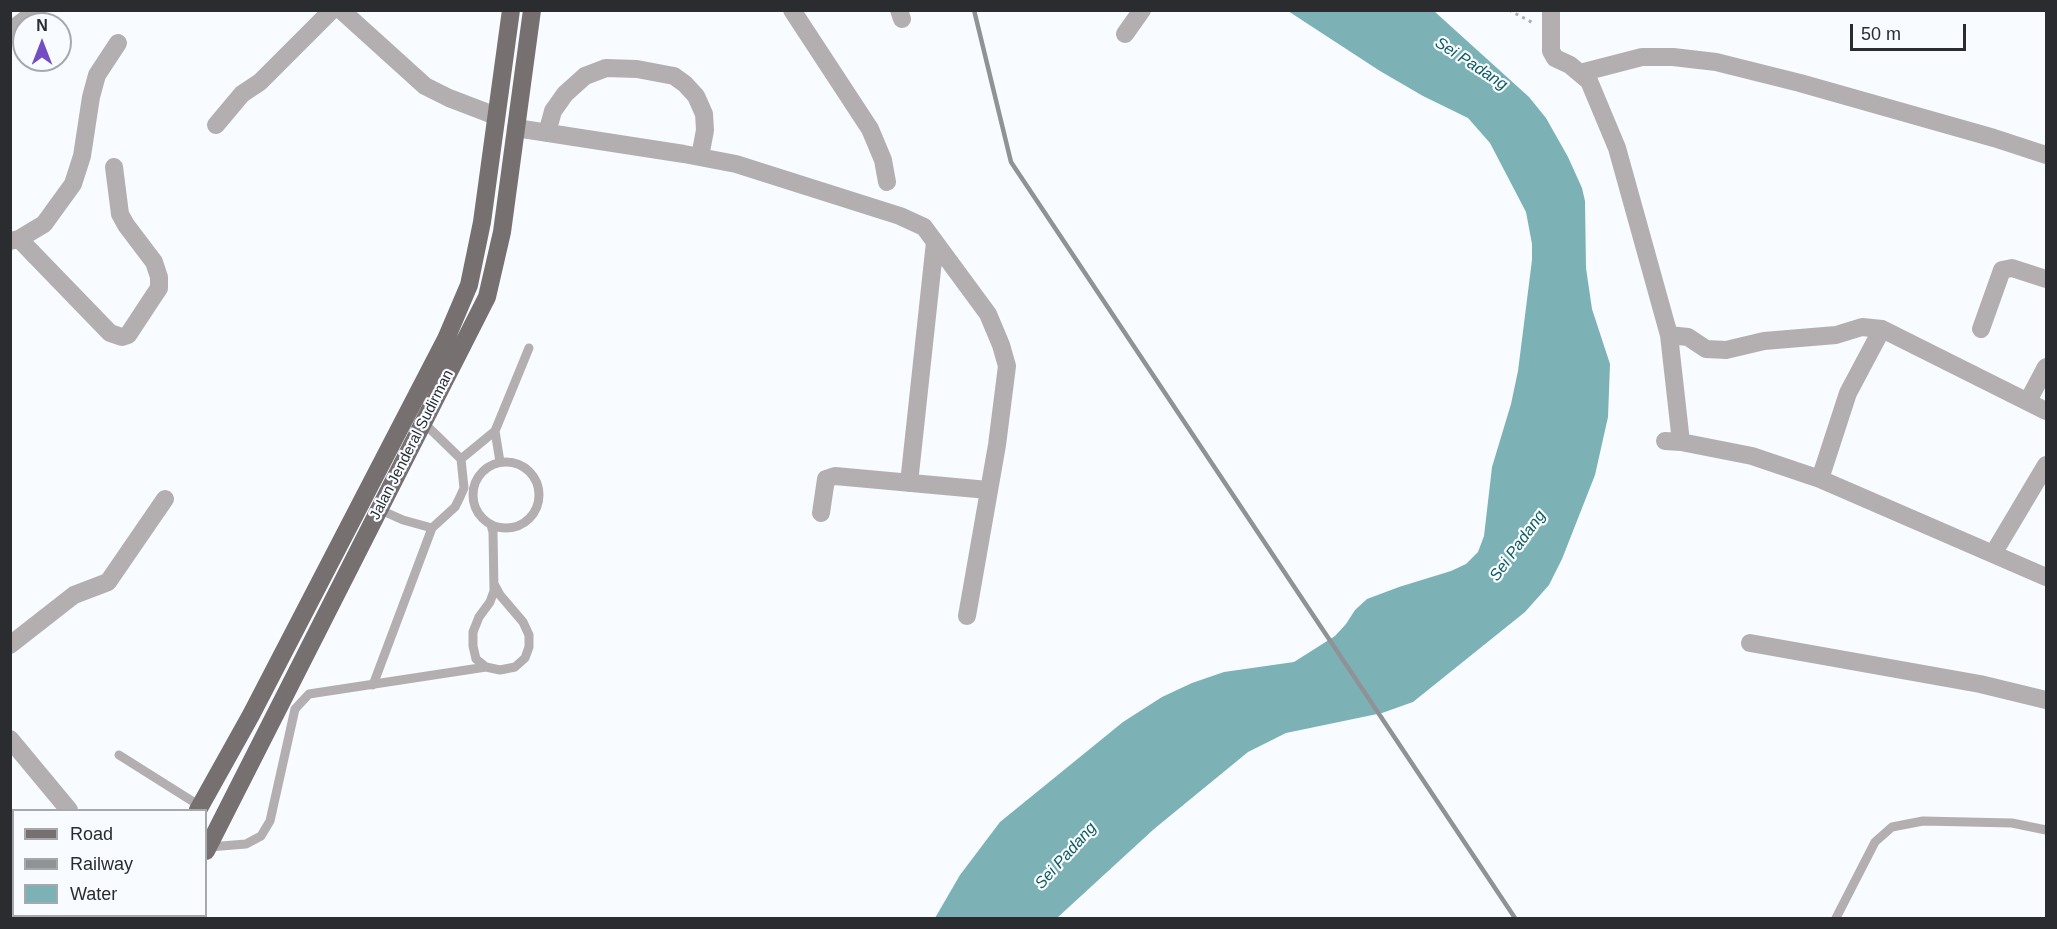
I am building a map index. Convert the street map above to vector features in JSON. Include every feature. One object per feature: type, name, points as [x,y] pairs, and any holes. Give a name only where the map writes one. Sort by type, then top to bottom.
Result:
[{"type":"main road","name":"Jalan Jenderal Sudirman","points":[[199,808],[251,715],[446,339],[469,285],[482,222],[511,10]]},
{"type":"main road","name":"Jalan Jenderal Sudirman","points":[[207,849],[487,297],[502,232],[532,10]]},
{"type":"street","points":[[10,31],[39,10]]},
{"type":"street","points":[[216,125],[242,94],[260,82],[332,10]]},
{"type":"street","points":[[340,10],[424,86],[496,116]]},
{"type":"street","points":[[792,10],[870,129],[883,160],[886,182]]},
{"type":"street","points":[[1125,34],[1142,10]]},
{"type":"street","points":[[1551,10],[1551,51],[1555,58],[1589,81],[1617,148],[1669,335],[1673,442],[1752,456],[1821,478],[2046,577]]},
{"type":"street","points":[[114,167],[120,214],[154,262],[159,277],[159,288],[128,335],[122,337],[111,333],[15,240],[44,224],[73,184],[82,156],[90,97],[97,75],[118,43]]},
{"type":"street","points":[[1580,73],[1642,57],[1673,57],[1716,62],[1812,86],[2046,154]]},
{"type":"street","points":[[547,133],[553,111],[565,94],[585,76],[606,69],[637,69],[674,76],[696,96],[704,114],[705,130],[700,157]]},
{"type":"street","points":[[516,128],[700,157],[736,165],[900,216],[924,227],[988,314],[1007,366],[997,445],[967,616]]},
{"type":"street","points":[[909,483],[935,242]]},
{"type":"street","points":[[1981,329],[2002,270],[2012,268],[2046,279]]},
{"type":"street","points":[[1669,335],[1688,337],[1706,349],[1725,350],[1764,342],[1836,335],[1862,327],[1882,328],[2046,411]]},
{"type":"street","points":[[1821,478],[1848,393],[1882,328]]},
{"type":"street","points":[[2028,401],[2046,367]]},
{"type":"street","points":[[1993,554],[2046,465]]},
{"type":"street","points":[[821,513],[826,479],[835,476],[988,490]]},
{"type":"street","points":[[10,645],[74,595],[108,582],[165,499]]},
{"type":"street","points":[[1750,643],[1980,684],[2046,700]]},
{"type":"street","points":[[10,739],[68,809]]},
{"type":"lane","points":[[461,459],[495,431],[530,348]]},
{"type":"lane","points":[[423,422],[461,459],[464,488],[480,515],[491,525],[503,528],[515,527],[526,521],[535,512],[539,500],[538,488],[533,476],[525,468],[513,463],[500,462],[482,472],[476,481],[473,502]]},
{"type":"lane","points":[[495,431],[500,462]]},
{"type":"lane","points":[[373,685],[432,528],[455,507],[464,488]]},
{"type":"lane","points":[[361,500],[402,520],[432,528]]},
{"type":"lane","points":[[486,667],[476,658],[473,632],[479,617],[490,602],[494,584],[491,525]]},
{"type":"lane","points":[[207,849],[246,844],[261,836],[270,820],[295,709],[309,694],[486,667],[500,670],[515,668],[525,658],[529,647],[529,635],[523,622],[500,595],[494,584]]},
{"type":"lane","points":[[119,755],[199,808]]},
{"type":"lane","points":[[1836,918],[1875,842],[1892,827],[1923,820],[2012,823],[2046,830]]},
{"type":"path","points":[[1509,10],[1550,31]]},
{"type":"water","name":"Sei Padang","points":[[1288,11],[1434,11],[1529,97],[1546,118],[1582,188],[1585,201],[1586,268],[1592,309],[1610,364],[1608,417],[1595,475],[1562,559],[1549,585],[1525,612],[1413,702],[1382,713],[1286,733],[1248,752],[1154,829],[1057,918],[935,918],[960,875],[1000,822],[1123,722],[1162,697],[1192,683],[1224,672],[1294,662],[1335,636],[1355,610],[1367,599],[1451,571],[1466,564],[1478,552],[1484,536],[1492,467],[1511,404],[1518,371],[1532,260],[1532,244],[1526,212],[1490,143],[1468,118],[1380,71]]},
{"type":"railway","points":[[974,10],[1011,162],[1515,918]]}]
